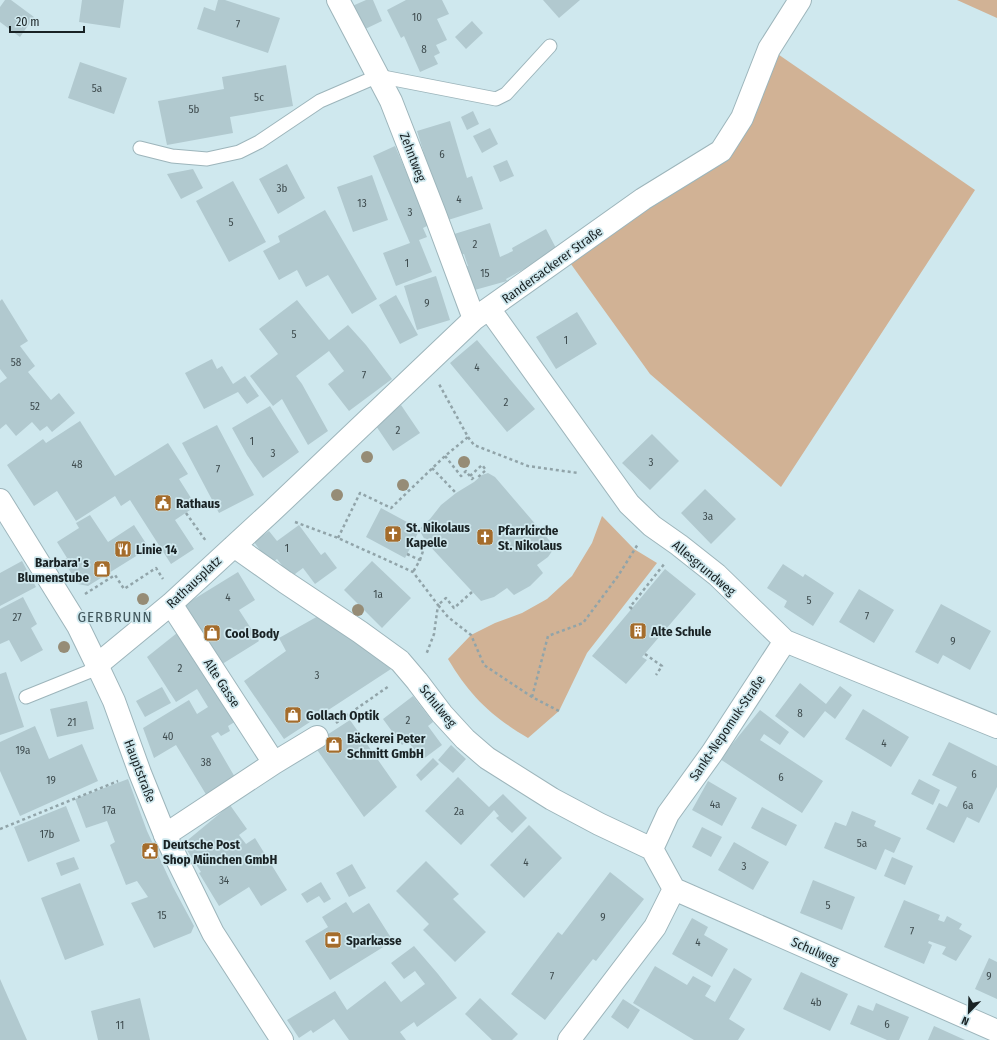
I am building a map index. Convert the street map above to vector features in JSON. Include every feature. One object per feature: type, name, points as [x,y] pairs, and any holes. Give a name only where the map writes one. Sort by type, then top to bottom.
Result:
[{"type":"street","name":"Zehntweg","points":[[338,0],[391,101],[435,214],[482,314]]},
{"type":"street","name":"Randersackerer Straße","points":[[271,512],[482,314],[643,199],[722,151],[742,118],[769,49],[800,0]]},
{"type":"street","name":"Allesgrundweg","points":[[482,314],[629,504],[652,526],[679,545],[716,575],[785,641],[997,727]]},
{"type":"street","name":"Hauptstraße","points":[[0,500],[74,619],[97,665],[114,701],[140,773],[165,835],[213,933],[282,1040]]},
{"type":"street","name":"Rathausplatz","points":[[97,665],[174,602],[226,552],[271,512]]},
{"type":"street","name":"Schulweg","points":[[226,552],[394,656],[417,680],[442,714],[465,739],[487,758],[552,800],[652,849]]},
{"type":"street","name":"Alte Gasse","points":[[174,602],[274,763]]},
{"type":"street","name":"Sankt-Nepomuk-Straße","points":[[652,849],[668,814],[712,753],[785,641]]},
{"type":"street","points":[[165,835],[274,763],[317,737]]},
{"type":"street","points":[[569,1040],[655,927],[674,889],[652,849]]},
{"type":"street","name":"Schulweg","points":[[674,889],[997,1031]]},
{"type":"lane","points":[[140,148],[172,156],[207,159],[239,152],[259,142],[320,101],[378,76],[496,98],[506,94],[550,46]]},
{"type":"lane","points":[[26,697],[88,672],[97,665]]},
{"type":"path","points":[[428,364],[468,437],[474,445],[528,466],[610,478]]},
{"type":"path","points":[[338,538],[360,493],[391,508],[444,456],[468,437]]},
{"type":"path","points":[[444,456],[461,476],[466,472],[472,479],[476,478],[486,470],[482,465],[470,476]]},
{"type":"path","points":[[432,468],[456,493]]},
{"type":"path","points":[[473,473],[476,478]]},
{"type":"path","points":[[186,513],[226,552]]},
{"type":"path","points":[[292,521],[338,538],[414,572],[448,617],[470,635],[484,665],[532,697],[559,711]]},
{"type":"path","points":[[532,697],[548,636],[582,623],[618,576],[634,549],[652,526]]},
{"type":"path","points":[[414,572],[426,542]]},
{"type":"path","points":[[632,609],[630,607],[679,545]]},
{"type":"path","points":[[407,554],[420,560]]},
{"type":"path","points":[[92,590],[115,575],[124,589],[156,568],[174,602]]},
{"type":"path","points":[[417,680],[434,634],[438,605],[446,598],[454,608],[472,592]]},
{"type":"path","points":[[645,654],[662,666],[656,675]]},
{"type":"path","points":[[317,737],[392,684]]},
{"type":"path","points":[[0,829],[140,773]]},
{"type":"shaded area","points":[[957,0],[997,0],[997,18]]},
{"type":"shaded area","points":[[769,48],[975,190],[781,487],[650,374],[563,253],[721,151]]},
{"type":"shaded area","points":[[602,516],[634,549],[657,563],[587,653],[559,711],[528,738],[503,722],[482,704],[465,684],[448,659],[471,635],[495,623],[522,613],[547,599],[572,576],[592,543]]},
{"type":"building","points":[[5,0],[11,0],[34,17],[20,37],[0,22],[0,7]]},
{"type":"building","points":[[82,0],[124,0],[120,28],[79,22]]},
{"type":"building","points":[[218,0],[225,0],[280,18],[268,53],[197,29],[204,7],[215,11]]},
{"type":"building","points":[[366,0],[373,0],[382,21],[361,31],[350,7]]},
{"type":"building","points":[[406,0],[442,0],[449,14],[437,19],[447,40],[436,45],[440,53],[434,56],[438,64],[420,72],[404,36],[401,38],[387,10]]},
{"type":"building","points":[[543,0],[580,0],[559,18]]},
{"type":"building","points":[[472,21],[483,33],[466,49],[455,37]]},
{"type":"building","points":[[80,62],[127,78],[114,114],[68,98]]},
{"type":"building","points":[[286,65],[293,106],[230,117],[233,133],[167,145],[158,101],[224,89],[222,77]]},
{"type":"building","points":[[473,111],[479,124],[467,130],[461,117]]},
{"type":"building","points":[[450,121],[467,178],[472,176],[483,209],[445,221],[417,131]]},
{"type":"building","points":[[490,128],[498,144],[482,153],[473,136]]},
{"type":"building","points":[[395,146],[429,225],[423,228],[427,237],[419,240],[432,272],[396,286],[383,253],[410,243],[373,156]]},
{"type":"building","points":[[507,160],[514,176],[500,182],[493,166]]},
{"type":"building","points":[[287,164],[305,198],[278,214],[259,179]]},
{"type":"building","points":[[193,169],[203,188],[181,199],[167,174]]},
{"type":"building","points":[[372,175],[388,220],[353,232],[337,187]]},
{"type":"building","points":[[233,181],[266,242],[229,262],[196,201]]},
{"type":"building","points":[[325,210],[377,299],[352,314],[328,275],[306,287],[297,270],[279,280],[263,251],[280,242],[278,236]]},
{"type":"building","points":[[490,223],[500,257],[513,251],[512,248],[546,229],[558,252],[506,279],[507,281],[471,291],[464,267],[468,266],[464,254],[457,256],[451,235]]},
{"type":"building","points":[[436,276],[450,320],[417,330],[404,286]]},
{"type":"building","points":[[396,295],[418,335],[400,344],[379,305]]},
{"type":"building","points":[[2,299],[28,341],[20,346],[35,366],[28,372],[51,400],[59,393],[75,413],[52,432],[47,426],[40,431],[32,422],[16,436],[6,424],[0,429],[0,383],[7,378],[0,369],[0,301]]},
{"type":"building","points":[[297,300],[329,340],[348,325],[366,345],[392,379],[349,411],[328,384],[344,371],[329,351],[296,376],[328,431],[308,445],[282,399],[273,406],[250,376],[278,354],[259,329]]},
{"type":"building","points":[[577,312],[597,344],[556,369],[536,337]]},
{"type":"building","points":[[477,340],[535,409],[507,432],[450,363]]},
{"type":"building","points":[[212,359],[217,369],[222,366],[233,384],[245,376],[259,396],[247,404],[238,392],[204,409],[185,373]]},
{"type":"building","points":[[401,405],[420,433],[393,451],[374,423]]},
{"type":"building","points":[[270,406],[299,452],[263,478],[247,455],[232,428]]},
{"type":"building","name":"Rathaus","points":[[80,421],[115,476],[168,443],[188,474],[179,479],[196,506],[175,520],[194,549],[171,564],[130,500],[121,506],[115,496],[76,521],[57,491],[34,506],[7,465],[43,439],[46,443]]},
{"type":"building","points":[[217,425],[254,495],[219,513],[182,443]]},
{"type":"building","points":[[652,434],[679,461],[650,490],[622,463]]},
{"type":"building","name":"Pfarrkirche St. Nikolaus","points":[[488,473],[495,477],[555,547],[548,557],[537,565],[543,573],[530,586],[514,595],[507,588],[494,597],[481,601],[426,542],[420,529],[441,505],[482,475]]},
{"type":"building","points":[[705,489],[736,519],[711,544],[681,513]]},
{"type":"building","name":"St. Nikolaus Kapelle","points":[[381,508],[420,529],[405,558],[366,537]]},
{"type":"building","points":[[90,515],[108,542],[134,525],[149,548],[88,586],[78,584],[63,560],[67,558],[57,542],[79,528],[76,523]]},
{"type":"building","points":[[299,525],[321,555],[325,552],[337,568],[315,584],[303,568],[291,577],[277,559],[270,564],[254,542],[269,531],[277,541]]},
{"type":"building","points":[[22,561],[36,587],[0,606],[0,573]]},
{"type":"building","points":[[372,561],[411,598],[382,628],[344,590]]},
{"type":"building","points":[[783,564],[803,577],[805,574],[834,593],[813,626],[784,607],[787,601],[767,588]]},
{"type":"building","name":"Alte Schule","points":[[665,569],[696,594],[642,657],[647,660],[626,684],[592,656]]},
{"type":"building","points":[[238,572],[255,600],[239,610],[259,641],[219,666],[181,607]]},
{"type":"building","points":[[859,589],[894,610],[874,643],[839,622]]},
{"type":"building","points":[[23,597],[37,624],[31,628],[43,650],[21,662],[9,640],[0,644],[0,609]]},
{"type":"building","points":[[941,604],[991,631],[970,670],[943,655],[938,664],[915,652]]},
{"type":"building","points":[[320,615],[391,669],[284,739],[244,681],[286,651],[279,638]]},
{"type":"building","points":[[182,629],[238,720],[228,726],[230,731],[221,736],[218,732],[211,736],[236,779],[207,796],[176,745],[154,758],[143,728],[189,700],[197,714],[208,707],[197,689],[176,702],[147,657]]},
{"type":"building","points":[[6,672],[24,727],[0,735],[0,674]]},
{"type":"building","points":[[800,683],[826,704],[840,686],[852,695],[835,719],[825,711],[804,738],[775,716]]},
{"type":"building","points":[[162,687],[171,703],[145,717],[136,701]]},
{"type":"building","points":[[413,696],[433,722],[428,726],[442,745],[422,760],[408,741],[402,745],[383,719]]},
{"type":"building","points":[[87,701],[94,729],[57,737],[50,709]]},
{"type":"building","points":[[863,709],[909,737],[891,767],[845,739]]},
{"type":"building","points":[[760,710],[789,732],[780,745],[764,734],[760,740],[823,781],[802,813],[720,759]]},
{"type":"building","points":[[350,720],[397,787],[364,817],[313,744]]},
{"type":"building","points":[[35,726],[49,759],[82,744],[98,781],[20,816],[0,771],[0,742]]},
{"type":"building","points":[[949,742],[997,766],[997,787],[979,823],[967,817],[954,843],[926,829],[939,803],[947,807],[957,787],[932,775]]},
{"type":"building","points":[[451,745],[466,759],[453,773],[438,760]]},
{"type":"building","points":[[433,758],[439,764],[421,781],[416,775]]},
{"type":"building","points":[[458,777],[489,807],[503,794],[527,818],[512,833],[496,818],[499,816],[494,810],[461,845],[425,811]]},
{"type":"building","points":[[128,779],[147,831],[173,887],[194,926],[191,933],[154,948],[131,903],[148,897],[137,881],[126,885],[110,845],[115,842],[107,821],[86,828],[75,799]]},
{"type":"building","points":[[919,779],[940,790],[933,805],[911,794]]},
{"type":"building","points":[[708,781],[737,798],[722,826],[692,810]]},
{"type":"building","points":[[230,805],[247,829],[239,835],[246,844],[255,838],[287,890],[261,906],[249,887],[219,906],[199,873],[201,872],[183,844]]},
{"type":"building","points":[[66,806],[80,841],[28,862],[14,827]]},
{"type":"building","points":[[762,807],[797,825],[786,846],[751,828]]},
{"type":"building","points":[[852,811],[876,821],[874,826],[901,838],[894,853],[885,849],[876,870],[824,848],[835,822],[846,826]]},
{"type":"building","points":[[529,825],[562,858],[524,898],[490,865]]},
{"type":"building","points":[[702,827],[722,837],[711,857],[692,847]]},
{"type":"building","points":[[734,842],[769,862],[753,890],[718,870]]},
{"type":"building","points":[[74,857],[79,869],[61,876],[56,863]]},
{"type":"building","points":[[892,857],[913,866],[905,885],[884,876]]},
{"type":"building","points":[[426,861],[459,894],[453,899],[486,932],[455,962],[423,930],[429,924],[396,891]]},
{"type":"building","points":[[352,864],[366,888],[349,897],[336,873]]},
{"type":"building","points":[[610,872],[644,899],[596,961],[593,959],[545,1020],[511,994],[558,932],[562,935]]},
{"type":"building","points":[[813,880],[855,897],[842,930],[800,913]]},
{"type":"building","points":[[321,882],[331,899],[324,903],[319,896],[307,903],[301,894]]},
{"type":"building","points":[[80,883],[104,945],[65,960],[41,898]]},
{"type":"building","points":[[904,900],[940,915],[938,920],[944,922],[947,916],[962,924],[959,929],[972,936],[956,961],[942,954],[946,947],[929,941],[928,943],[932,945],[924,964],[884,947]]},
{"type":"building","points":[[346,902],[353,913],[369,903],[393,941],[330,980],[305,941],[328,927],[322,917]]},
{"type":"building","points":[[692,918],[708,927],[704,935],[728,949],[712,977],[672,954]]},
{"type":"building","points":[[414,946],[457,998],[417,1027],[414,1022],[400,1032],[406,1040],[349,1040],[334,1019],[313,1033],[311,1030],[299,1038],[287,1020],[335,991],[347,1010],[385,981],[401,1002],[425,984],[415,971],[404,979],[391,963]]},
{"type":"building","points":[[989,958],[997,962],[997,999],[975,989]]},
{"type":"building","points":[[655,966],[687,985],[693,976],[711,986],[705,996],[715,1002],[734,968],[752,979],[729,1019],[745,1029],[738,1040],[694,1040],[633,1003]]},
{"type":"building","points":[[801,972],[848,994],[830,1031],[783,1009]]},
{"type":"building","points":[[0,979],[27,1040],[0,1040]]},
{"type":"building","points":[[140,998],[150,1040],[98,1040],[91,1011]]},
{"type":"building","points":[[480,998],[518,1034],[512,1040],[492,1040],[465,1014]]},
{"type":"building","points":[[623,999],[640,1010],[628,1029],[611,1017]]},
{"type":"building","points":[[876,1003],[909,1017],[899,1040],[887,1040],[850,1024],[858,1005],[873,1011]]},
{"type":"building","points":[[934,1026],[965,1040],[928,1040]]},
{"type":"place","name":"Rathaus","points":[[163,503]]},
{"type":"place","name":"St. Nikolaus Kapelle","points":[[393,534]]},
{"type":"place","name":"Pfarrkirche St. Nikolaus","points":[[485,537]]},
{"type":"place","name":"Linie 14","points":[[123,549]]},
{"type":"place","name":"Barbara' s Blumenstube","points":[[102,569]]},
{"type":"place","name":"Alte Schule","points":[[638,631]]},
{"type":"place","name":"Cool Body","points":[[212,633]]},
{"type":"place","name":"Gollach Optik","points":[[293,715]]},
{"type":"place","name":"Bäckerei Peter Schmitt GmbH","points":[[334,745]]},
{"type":"place","name":"Deutsche Post Shop München GmbH","points":[[150,851]]},
{"type":"place","name":"Sparkasse","points":[[333,940]]},
{"type":"district","name":"GERBRUNN","points":[[115,617]]}]
